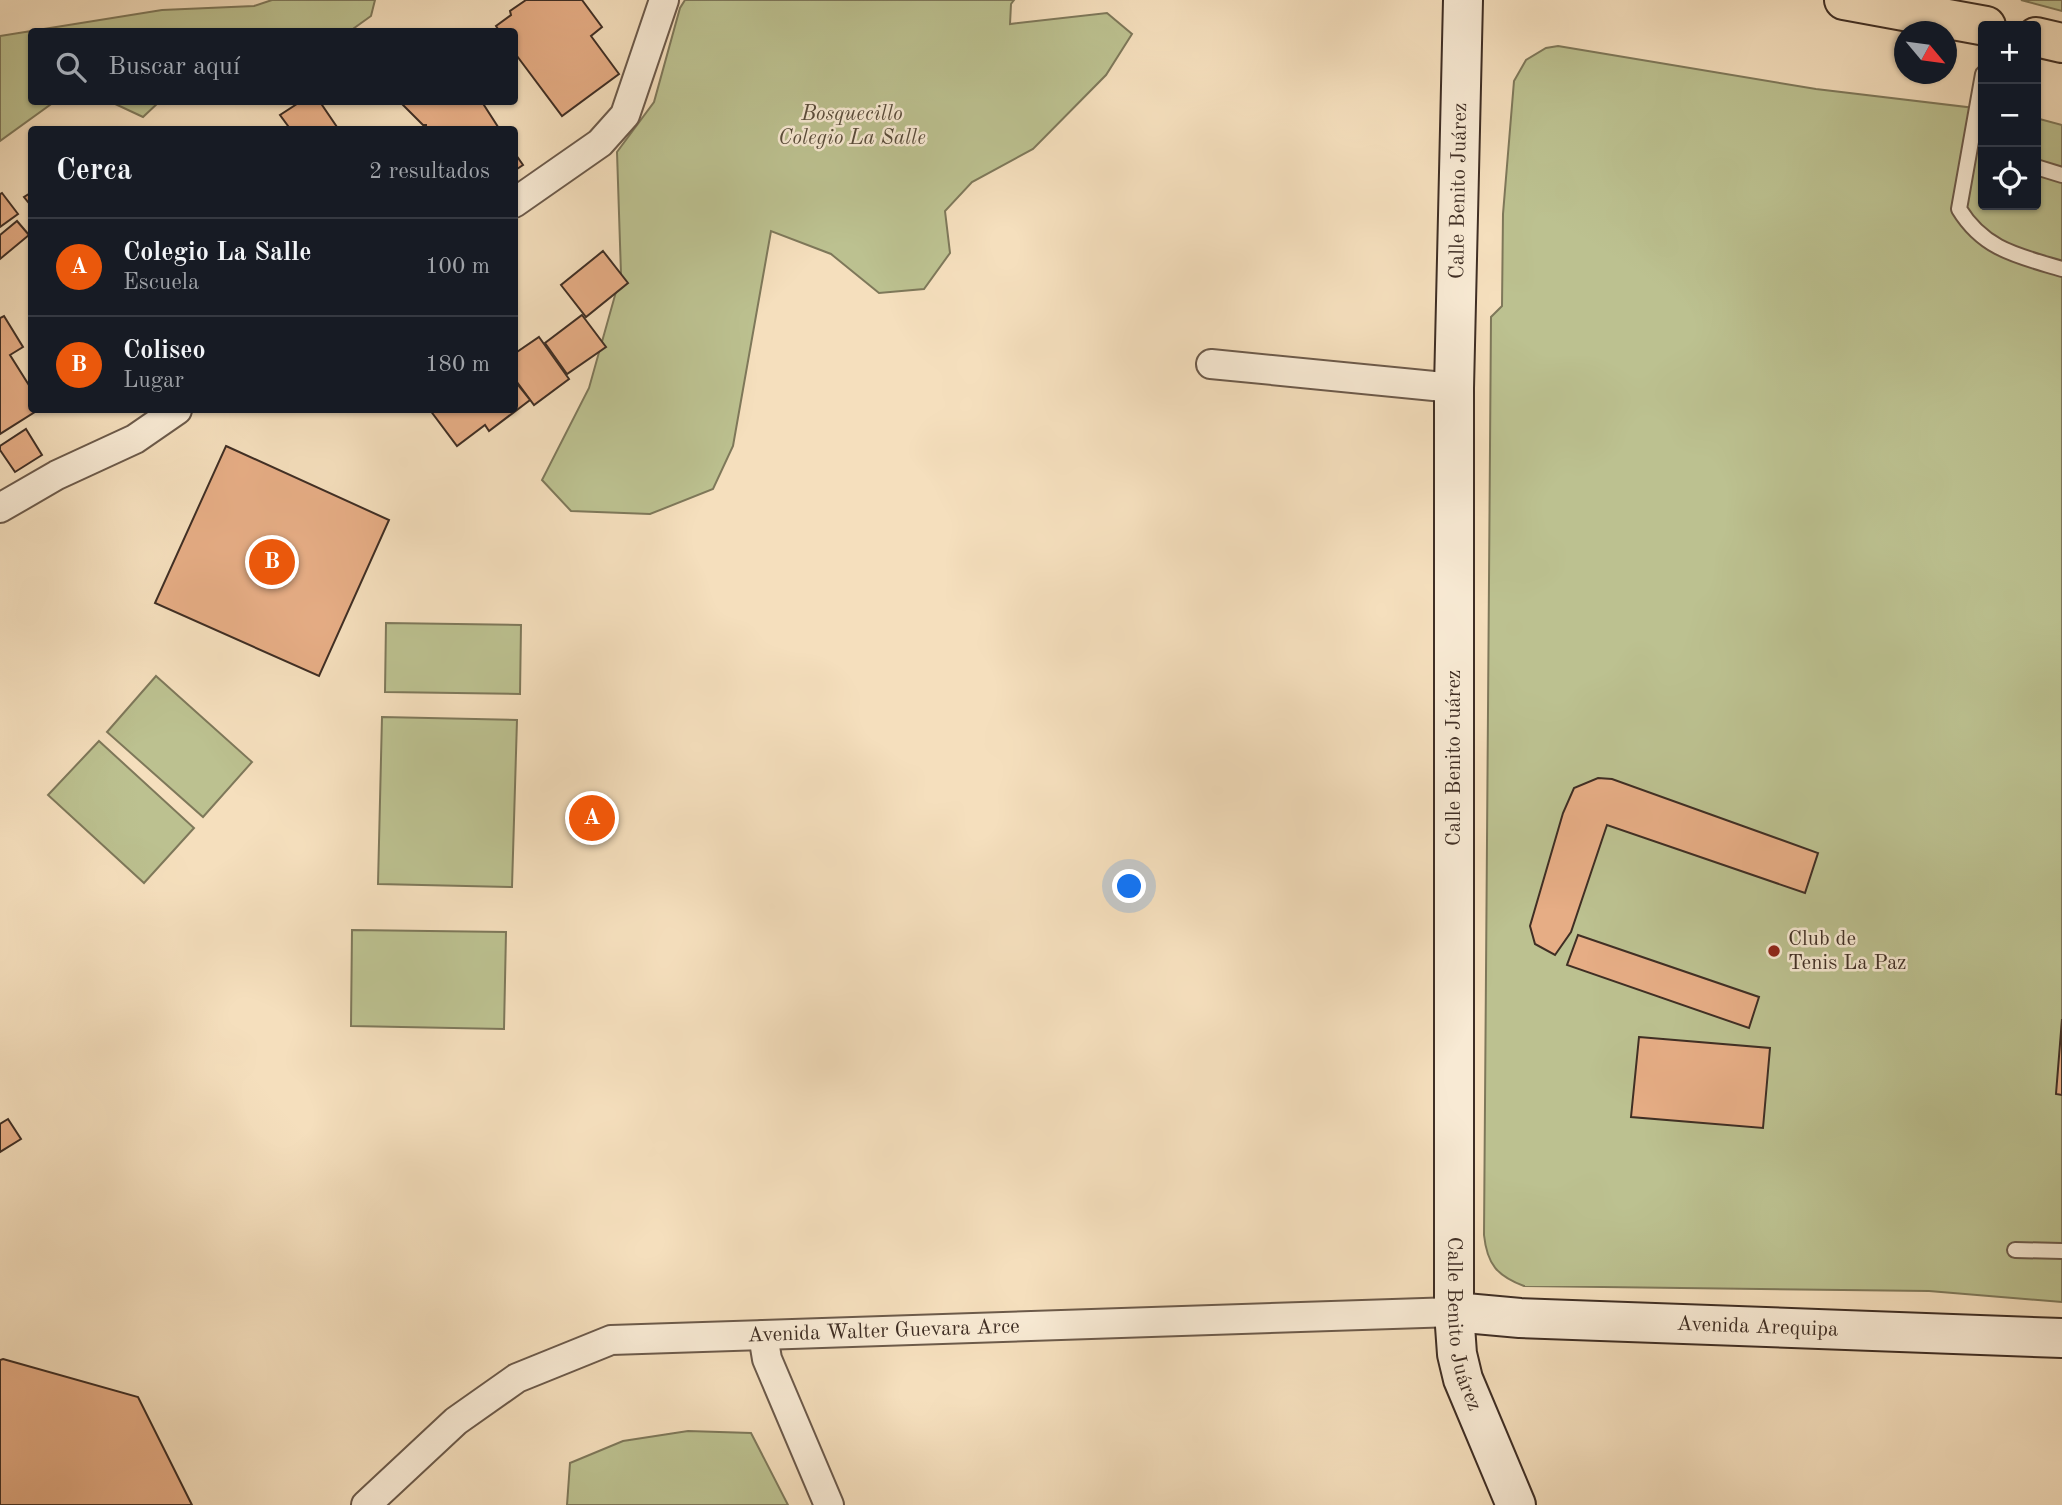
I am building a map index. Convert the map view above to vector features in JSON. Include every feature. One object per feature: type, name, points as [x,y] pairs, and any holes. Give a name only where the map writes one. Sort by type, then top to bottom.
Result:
[{"type":"main road","name":"Calle Benito Juárez","points":[[1463,0],[1454,388],[1454,1312],[1457,1354],[1463,1379],[1516,1505]]},
{"type":"main road","points":[[1844,0],[1978,25]]},
{"type":"main road","points":[[2041,38],[2062,43]]},
{"type":"main road","name":"Avenida Arequipa","points":[[1454,1312],[1520,1318],[2062,1338]]},
{"type":"street","points":[[518,200],[600,143],[625,115],[664,0]]},
{"type":"street","points":[[1211,364],[1454,388]]},
{"type":"street","points":[[0,508],[57,475],[135,439],[173,413]]},
{"type":"street","name":"Avenida Walter Guevara Arce","points":[[366,1505],[456,1421],[517,1378],[611,1340],[1454,1312]]},
{"type":"street","points":[[763,1335],[767,1359],[829,1505]]},
{"type":"lane","points":[[1982,84],[1976,149],[1959,209],[1967,222],[1987,241],[2005,252],[2062,269]]},
{"type":"lane","points":[[2041,169],[2062,175]]},
{"type":"lane","points":[[2015,1250],[2062,1251]]},
{"type":"green space","points":[[272,0],[375,0],[371,16],[354,28],[50,28],[162,10],[254,6]]},
{"type":"green space","name":"Bosquecillo Colegio La Salle","points":[[685,0],[1014,0],[1011,4],[1010,24],[1107,13],[1132,34],[1106,75],[1033,149],[972,182],[945,211],[950,253],[924,289],[879,293],[831,254],[771,231],[733,446],[713,489],[650,514],[571,511],[542,480],[589,388],[621,274],[617,152],[654,102],[680,8]]},
{"type":"green space","points":[[2021,0],[2062,0],[2062,11]]},
{"type":"green space","points":[[28,32],[28,105],[50,105],[0,141],[0,36]]},
{"type":"green space","name":"Club de Tenis La Paz","points":[[1558,46],[1816,89],[1978,108],[1978,210],[2041,210],[2041,119],[2062,125],[2062,1302],[1929,1291],[1524,1286],[1500,1273],[1488,1254],[1484,1235],[1491,317],[1502,306],[1503,214],[1514,81],[1526,60],[1546,48]]},
{"type":"green space","points":[[117,105],[156,105],[143,117]]},
{"type":"green space","points":[[386,623],[521,625],[520,694],[385,692]]},
{"type":"green space","points":[[156,676],[252,762],[203,817],[107,732]]},
{"type":"green space","points":[[382,717],[517,720],[512,887],[378,884]]},
{"type":"green space","points":[[99,741],[194,828],[144,883],[48,795]]},
{"type":"green space","points":[[352,930],[506,932],[504,1029],[351,1026]]},
{"type":"green space","points":[[688,1431],[751,1433],[788,1505],[567,1505],[570,1463],[623,1441]]},
{"type":"building","points":[[526,0],[582,0],[602,27],[591,36],[619,74],[562,116],[518,57],[518,28],[496,26],[511,15],[510,11]]},
{"type":"building","points":[[295,105],[322,105],[336,126],[288,126],[280,115]]},
{"type":"building","points":[[403,105],[484,105],[497,126],[426,126]]},
{"type":"building","points":[[2,193],[18,214],[0,227],[0,194]]},
{"type":"building","points":[[17,221],[28,234],[0,259],[0,235]]},
{"type":"building","points":[[603,251],[628,283],[586,317],[561,285]]},
{"type":"building","points":[[582,315],[606,347],[567,374],[545,343]]},
{"type":"building","points":[[4,316],[23,347],[10,355],[28,384],[28,413],[33,413],[0,434],[0,318]]},
{"type":"building","points":[[539,337],[569,379],[534,405],[518,383],[518,351]]},
{"type":"building","points":[[518,385],[530,400],[518,409]]},
{"type":"building","points":[[432,413],[513,413],[489,431],[485,425],[457,446]]},
{"type":"building","points":[[26,429],[42,455],[15,472],[0,446]]},
{"type":"building","points":[[226,446],[389,520],[319,676],[155,603]]},
{"type":"building","points":[[1598,778],[1612,779],[1818,853],[1805,893],[1607,825],[1571,932],[1555,955],[1535,944],[1530,926],[1563,813],[1574,788]]},
{"type":"building","points":[[1578,935],[1759,997],[1749,1028],[1567,965]]},
{"type":"building","points":[[2062,1019],[2062,1095],[2056,1094]]},
{"type":"building","points":[[1639,1037],[1770,1048],[1763,1128],[1631,1117]]},
{"type":"building","points":[[8,1119],[21,1139],[0,1152],[0,1124]]},
{"type":"building","points":[[0,1360],[138,1397],[192,1505],[0,1505]]},
{"type":"place","name":"Coliseo","points":[[272,562]]},
{"type":"place","name":"Colegio La Salle","points":[[592,818]]},
{"type":"place","name":"Club de Tenis La Paz","points":[[1774,951]]}]
